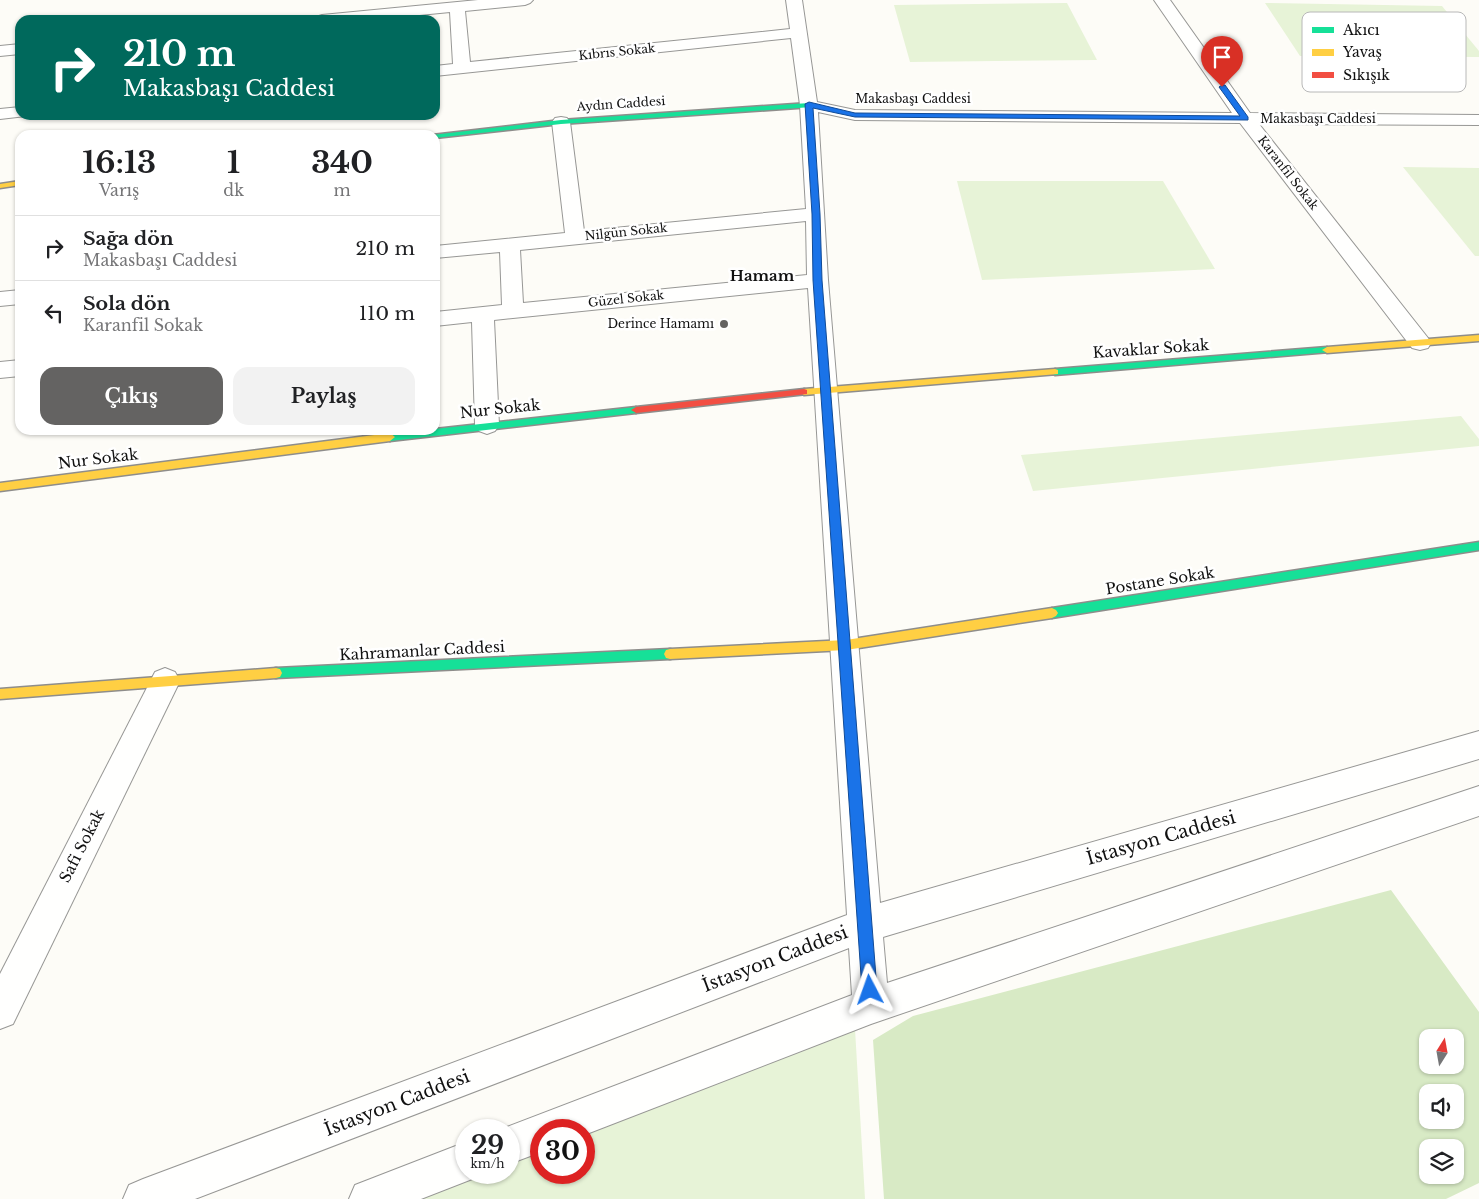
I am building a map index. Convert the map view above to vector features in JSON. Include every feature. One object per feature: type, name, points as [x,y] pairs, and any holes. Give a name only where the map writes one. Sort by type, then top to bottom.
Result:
[{"type":"street","points":[[340,15],[341,0]]},
{"type":"street","points":[[372,15],[525,0]]},
{"type":"street","points":[[794,0],[809,104],[818,280],[871,1006]]},
{"type":"street","name":"Karanfil Sokak","points":[[1162,0],[1232,101],[1249,110],[1420,343]]},
{"type":"street","points":[[457,7],[462,69]]},
{"type":"street","name":"Kıbrıs Sokak","points":[[440,71],[798,32]]},
{"type":"street","points":[[0,51],[15,50]]},
{"type":"street","name":"Makasbaşı Caddesi","points":[[809,104],[851,99],[1056,100]]},
{"type":"street","points":[[1213,101],[1232,101]]},
{"type":"street","name":"Makasbaşı Caddesi","points":[[1301,102],[1479,104]]},
{"type":"street","name":"Makasbaşı Caddesi","points":[[809,104],[855,115],[1249,110],[1479,120]]},
{"type":"street","name":"Aydın Caddesi","points":[[440,135],[561,122],[809,104]]},
{"type":"street","points":[[0,114],[15,112]]},
{"type":"street","points":[[561,122],[575,238]]},
{"type":"street","points":[[0,186],[15,184]]},
{"type":"street","name":"Nilgün Sokak","points":[[440,251],[816,214]]},
{"type":"street","points":[[510,244],[513,310]]},
{"type":"street","name":"Güzel Sokak","points":[[440,319],[513,310],[818,280]]},
{"type":"street","points":[[0,299],[15,298]]},
{"type":"street","points":[[483,314],[487,425]]},
{"type":"street","name":"Kavaklar Sokak","points":[[826,390],[1479,338]]},
{"type":"street","points":[[0,370],[15,368]]},
{"type":"street","name":"Nur Sokak","points":[[440,431],[826,390]]},
{"type":"street","name":"Nur Sokak","points":[[0,487],[408,435]]},
{"type":"street","name":"Postane Sokak","points":[[846,645],[1479,546]]},
{"type":"street","name":"Kahramanlar Caddesi","points":[[0,694],[222,676],[846,645]]},
{"type":"street","name":"Safi Sokak","points":[[0,1011],[165,681]]},
{"type":"street","name":"İstasyon Caddesi","points":[[143,1199],[865,925],[1479,745]]},
{"type":"street","points":[[577,1119],[871,1006],[1479,801]]},
{"type":"street","points":[[369,1199],[455,1166]]},
{"type":"green space","points":[[1067,3],[1097,60],[910,62],[894,5]]},
{"type":"green space","points":[[1265,3],[1442,6],[1447,12],[1302,12],[1302,56],[1300,56]]},
{"type":"green space","points":[[1466,35],[1479,51],[1479,57],[1466,57]]},
{"type":"green space","points":[[1403,167],[1479,168],[1479,256],[1475,256]]},
{"type":"green space","points":[[957,181],[1163,181],[1215,269],[982,280]]},
{"type":"green space","points":[[1461,416],[1479,439],[1479,446],[1033,491],[1021,455]]},
{"type":"green space","points":[[1391,890],[1479,1012],[1479,1183],[1446,1199],[884,1199],[873,1040],[913,1016]]},
{"type":"green space","points":[[855,1029],[865,1199],[413,1199],[455,1183],[520,1184],[520,1158],[530,1154],[530,1184],[595,1184],[595,1129]]},
{"type":"traffic: fast","points":[[440,135],[561,122],[809,105]]},
{"type":"traffic: fast","points":[[1055,372],[1327,350]]},
{"type":"traffic: fast","points":[[440,432],[636,410]]},
{"type":"traffic: fast","points":[[390,437],[408,435]]},
{"type":"traffic: fast","points":[[1052,613],[1479,546]]},
{"type":"traffic: fast","points":[[276,673],[670,654]]},
{"type":"traffic: slow","points":[[0,186],[15,184]]},
{"type":"traffic: slow","points":[[1327,350],[1479,338]]},
{"type":"traffic: slow","points":[[804,392],[1055,372]]},
{"type":"traffic: slow","points":[[0,487],[390,437]]},
{"type":"traffic: slow","points":[[670,654],[846,645],[1052,613]]},
{"type":"traffic: slow","points":[[0,694],[276,673]]},
{"type":"traffic: jam","points":[[636,410],[804,392]]},
{"type":"place","name":"Derince Hamamı","points":[[724,324]]},
{"type":"district","name":"Hamam","points":[[762,276]]},
{"type":"route","points":[[870,990],[818,280],[809,104],[855,115],[1246,118],[1222,87]]}]
